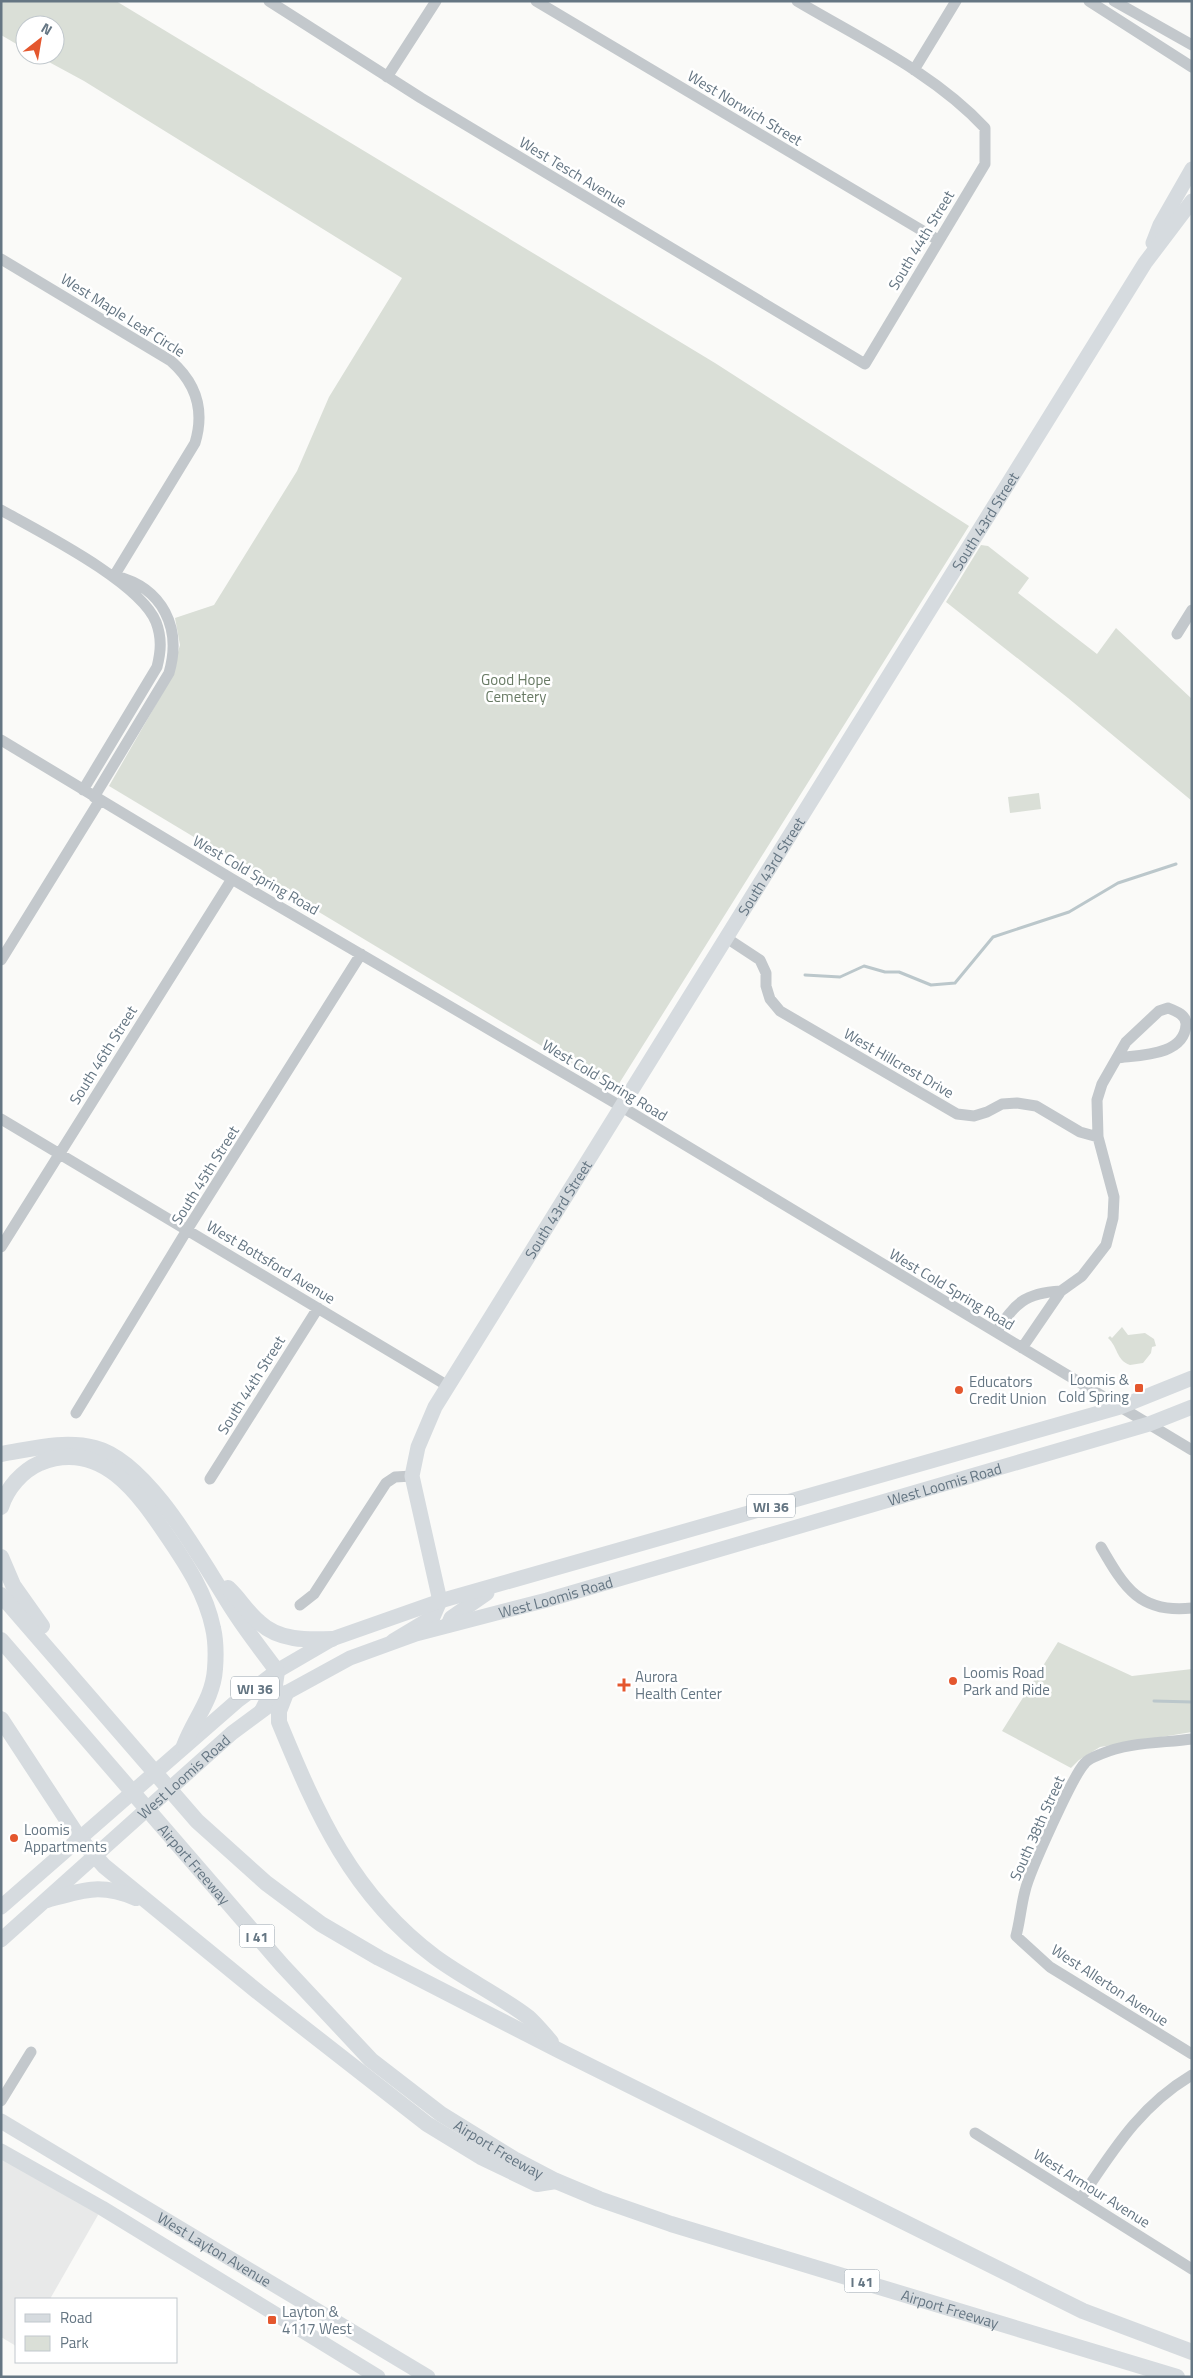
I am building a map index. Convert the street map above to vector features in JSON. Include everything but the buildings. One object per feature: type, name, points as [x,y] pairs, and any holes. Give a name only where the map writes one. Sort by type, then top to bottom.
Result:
[{"type":"highway","points":[[1,1454],[66,1444],[97,1448],[111,1454],[132,1469],[150,1489],[209,1568],[235,1613],[277,1672],[275,1685],[263,1709]]},
{"type":"highway","points":[[1,1507],[8,1491],[21,1475],[36,1465],[58,1458],[91,1460],[105,1466],[118,1474],[144,1501],[199,1586],[213,1628],[215,1643],[214,1683],[204,1708],[184,1746]]},
{"type":"highway","points":[[1,1557],[12,1585],[22,1600],[106,1706],[123,1736]]},
{"type":"highway","points":[[209,1568],[265,1627],[295,1639],[332,1639]]},
{"type":"highway","name":"Airport Freeway","points":[[1,1595],[197,1821],[266,1883],[321,1924],[379,1958],[560,2051],[616,2077],[1083,2311],[1192,2352]]},
{"type":"highway","name":"Airport Freeway","points":[[1,1640],[282,1965],[354,2043],[391,2077],[479,2139],[556,2181],[671,2224],[1178,2377]]},
{"type":"highway","points":[[286,1693],[279,1711],[279,1722],[323,1822],[347,1863],[379,1904],[411,1936],[435,1957],[528,2018],[560,2051]]},
{"type":"highway","points":[[1,1719],[79,1838],[93,1856],[150,1905],[427,2124],[481,2157],[537,2184],[556,2181]]},
{"type":"highway","points":[[47,1900],[85,1890],[104,1888],[123,1893],[150,1905]]},
{"type":"main road","name":"South 43rd Street","points":[[1145,262],[1160,225],[1192,169]]},
{"type":"main road","name":"South 43rd Street","points":[[440,1601],[412,1476],[423,1434],[448,1386],[1145,262],[1192,202]]},
{"type":"main road","name":"West Loomis Road","points":[[1,1907],[184,1746],[277,1672],[332,1639],[440,1601],[1120,1406],[1192,1378]]},
{"type":"main road","name":"West Loomis Road","points":[[1,1940],[199,1762],[263,1709],[286,1693],[328,1669],[392,1642],[448,1625],[509,1611],[1149,1424],[1192,1407]]},
{"type":"main road","points":[[788,1501],[798,1526]]},
{"type":"main road","points":[[448,1625],[451,1618],[468,1604],[509,1581]]},
{"type":"main road","points":[[392,1642],[433,1617],[440,1601]]},
{"type":"main road","name":"West Layton Avenue","points":[[1,2121],[428,2377]]},
{"type":"main road","name":"West Layton Avenue","points":[[1,2151],[102,2208],[378,2377]]},
{"type":"street","name":"West Tesch Avenue","points":[[269,1],[387,77],[864,364]]},
{"type":"street","points":[[387,77],[436,1]]},
{"type":"street","name":"West Norwich Street","points":[[536,1],[938,240]]},
{"type":"street","points":[[797,1],[914,70],[956,1]]},
{"type":"street","points":[[1089,1],[1192,67]]},
{"type":"street","points":[[1114,1],[1192,45]]},
{"type":"street","name":"South 44th Street","points":[[864,364],[985,164],[985,128],[963,105],[914,70]]},
{"type":"street","name":"West Maple Leaf Circle","points":[[1,260],[171,361],[191,383],[197,397],[199,428],[195,442],[114,576]]},
{"type":"street","points":[[1,510],[114,576],[147,607],[155,620],[161,648],[158,667],[83,790]]},
{"type":"street","points":[[1,960],[97,799],[169,673],[174,641],[166,614],[157,599],[132,580],[114,576]]},
{"type":"street","points":[[1177,634],[1192,610]]},
{"type":"street","points":[[158,667],[169,673]]},
{"type":"street","name":"West Cold Spring Road","points":[[1,740],[232,880],[622,1107],[1192,1450]]},
{"type":"street","name":"South 46th Street","points":[[1,1247],[232,880]]},
{"type":"street","name":"West Hillcrest Drive","points":[[725,937],[760,960],[766,973],[766,986],[770,999],[780,1011],[956,1114],[974,1116],[1002,1104],[1017,1103],[1036,1106],[1080,1132],[1098,1137]]},
{"type":"street","name":"South 45th Street","points":[[76,1413],[361,954]]},
{"type":"street","points":[[1022,1348],[1061,1291],[1082,1276],[1106,1245],[1113,1218],[1112,1186],[1098,1137],[1098,1100],[1102,1084],[1117,1058],[1136,1031],[1159,1011],[1168,1008],[1183,1016],[1186,1022],[1185,1030],[1176,1043],[1165,1050],[1117,1058]]},
{"type":"street","name":"West Bottsford Avenue","points":[[1,1119],[448,1386]]},
{"type":"street","points":[[996,1332],[1024,1298],[1038,1293],[1061,1291]]},
{"type":"street","name":"South 44th Street","points":[[210,1479],[318,1308]]},
{"type":"street","points":[[300,1605],[314,1594],[386,1483],[395,1477],[412,1476]]},
{"type":"street","points":[[1101,1547],[1122,1584],[1148,1604],[1178,1610],[1192,1608]]},
{"type":"street","name":"South 38th Street","points":[[1016,1936],[1030,1876],[1069,1790],[1085,1763],[1101,1754],[1118,1749],[1192,1739]]},
{"type":"street","name":"West Allerton Avenue","points":[[1016,1936],[1050,1967],[1192,2054]]},
{"type":"street","points":[[1,2101],[31,2052]]},
{"type":"street","points":[[1081,2198],[1117,2144],[1139,2117],[1154,2101],[1192,2075]]},
{"type":"street","name":"West Armour Avenue","points":[[976,2133],[1192,2268]]},
{"type":"shaded area","points":[[1,2151],[102,2208],[51,2298],[15,2298],[15,2345],[1,2337]]},
{"type":"green space","name":"Good Hope Cemetery","points":[[1,1],[116,1],[715,363],[969,526],[615,1090],[109,786],[170,680],[180,645],[175,618],[214,605],[297,471],[329,397],[402,278],[84,81],[54,65],[65,65],[65,15],[15,15],[15,43],[1,35]]},
{"type":"green space","points":[[981,545],[988,546],[1029,578],[1018,593],[1097,654],[1116,628],[1192,699],[1192,801],[1068,698],[946,602]]},
{"type":"green space","points":[[1039,793],[1041,809],[1010,813],[1008,797]]},
{"type":"green space","points":[[1122,1327],[1128,1335],[1145,1333],[1154,1339],[1156,1346],[1152,1347],[1151,1353],[1143,1363],[1130,1365],[1125,1363],[1108,1338],[1110,1336],[1112,1338]]},
{"type":"green space","points":[[1058,1642],[1132,1676],[1192,1669],[1192,1732],[1100,1747],[1079,1760],[1071,1768],[1002,1731]]},
{"type":"waterway","points":[[805,975],[840,977],[864,966],[885,972],[899,972],[931,985],[955,983],[993,937],[1069,912],[1118,883],[1176,864]]},
{"type":"waterway","points":[[1154,1701],[1192,1702]]},
{"type":"place","name":"Loomis & Cold Spring","points":[[1139,1388]]},
{"type":"place","name":"Educators Credit Union","points":[[959,1390]]},
{"type":"place","name":"Loomis Road Park and Ride","points":[[953,1681]]},
{"type":"place","name":"Aurora Health Center","points":[[624,1685]]},
{"type":"place","name":"Loomis Appartments","points":[[14,1838]]},
{"type":"place","name":"Layton & 4117 West","points":[[272,2320]]}]
